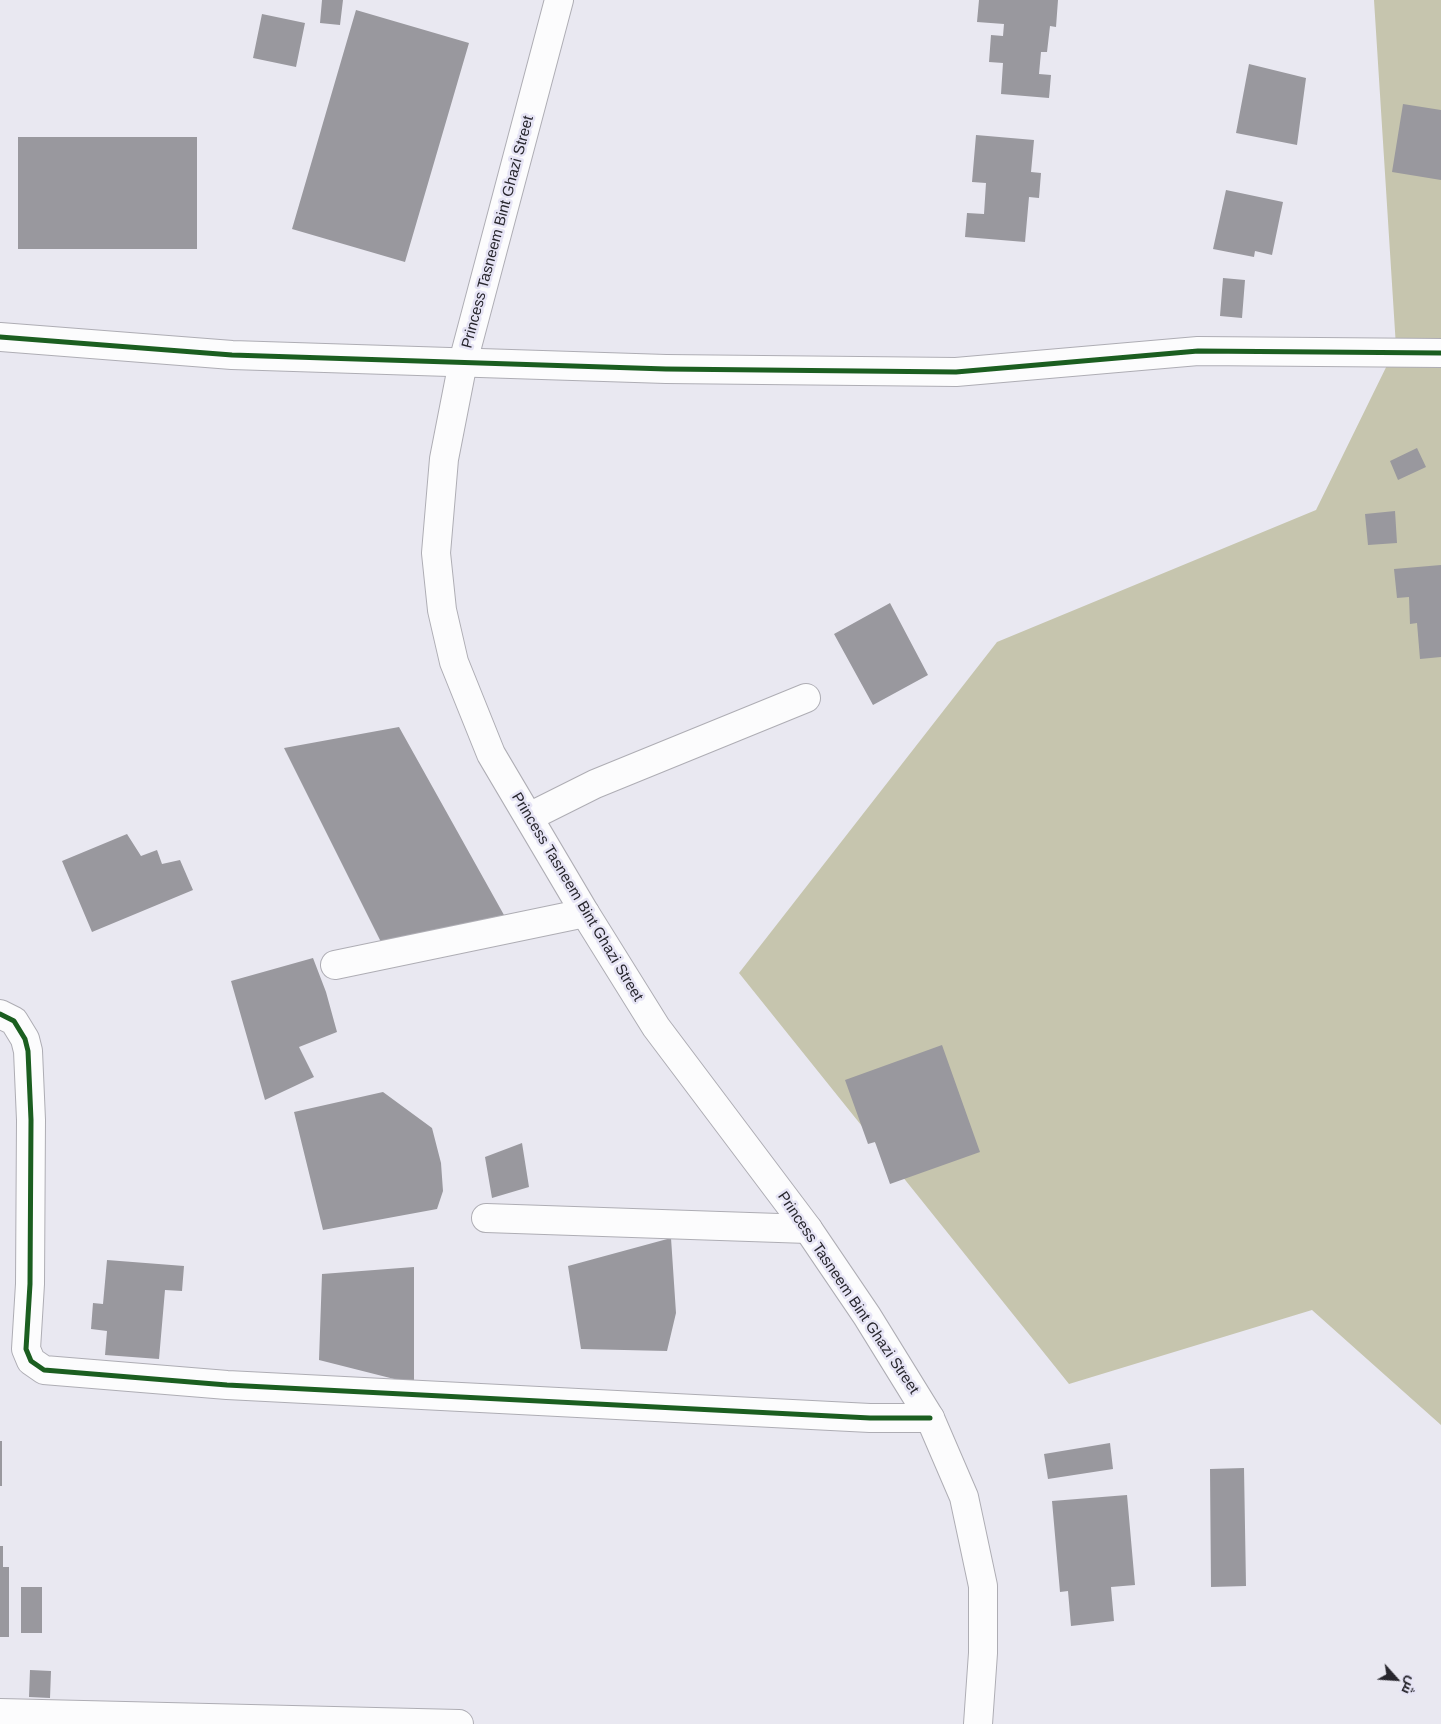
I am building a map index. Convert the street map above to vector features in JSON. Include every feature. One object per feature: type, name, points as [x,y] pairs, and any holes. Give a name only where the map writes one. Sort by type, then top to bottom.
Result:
[{"type":"street","name":"Princess Tasneem Bint Ghazi Street","points":[[559,0],[463,362],[444,458],[436,553],[442,610],[454,662],[491,754],[585,913],[656,1027],[808,1229],[867,1316],[930,1418],[964,1498],[982,1586],[983,1653],[978,1724]]},
{"type":"street","points":[[0,337],[232,355],[666,369],[956,372],[1198,351],[1441,353]]},
{"type":"street","points":[[529,817],[595,784],[806,698]]},
{"type":"street","points":[[335,965],[585,913]]},
{"type":"street","points":[[0,1014],[14,1021],[25,1039],[28,1051],[31,1120],[30,1284],[26,1349],[31,1361],[44,1370],[227,1385],[860,1417],[930,1418]]},
{"type":"street","points":[[486,1218],[808,1229]]},
{"type":"street","points":[[0,1713],[459,1724]]},
{"type":"green space","points":[[1374,0],[1441,0],[1441,1425],[1312,1310],[1069,1384],[739,973],[997,642],[1316,510],[1396,347]]},
{"type":"building","points":[[322,0],[343,0],[340,25],[320,23]]},
{"type":"building","points":[[979,0],[1058,0],[1056,27],[1050,26],[1047,52],[1041,52],[1039,74],[1051,75],[1049,98],[1001,94],[1003,63],[989,62],[991,35],[1003,36],[1004,24],[977,22]]},
{"type":"building","points":[[356,10],[469,43],[405,262],[292,229]]},
{"type":"building","points":[[262,14],[305,23],[296,67],[253,58]]},
{"type":"building","points":[[1249,64],[1306,78],[1297,145],[1236,133]]},
{"type":"building","points":[[1403,104],[1441,110],[1441,180],[1392,172]]},
{"type":"building","points":[[976,135],[1034,140],[1031,172],[1041,173],[1039,198],[1029,197],[1025,242],[965,237],[967,213],[984,214],[986,183],[972,182]]},
{"type":"building","points":[[18,137],[197,137],[197,249],[18,249]]},
{"type":"building","points":[[1226,190],[1283,202],[1272,255],[1255,251],[1254,257],[1213,249]]},
{"type":"building","points":[[1223,278],[1245,280],[1242,318],[1220,316]]},
{"type":"building","points":[[1417,448],[1426,467],[1398,480],[1390,461]]},
{"type":"building","points":[[1395,511],[1397,543],[1368,545],[1365,514]]},
{"type":"building","points":[[1441,565],[1441,657],[1420,659],[1417,623],[1410,624],[1409,597],[1397,598],[1394,569]]},
{"type":"building","points":[[890,603],[928,675],[873,705],[834,634]]},
{"type":"building","points":[[399,727],[504,915],[381,942],[284,748]]},
{"type":"building","points":[[127,834],[141,856],[157,850],[162,864],[180,860],[193,890],[92,932],[62,861]]},
{"type":"building","points":[[313,958],[326,992],[337,1032],[299,1047],[314,1077],[265,1100],[231,981]]},
{"type":"building","points":[[942,1045],[980,1152],[890,1184],[875,1142],[868,1144],[845,1080]]},
{"type":"building","points":[[383,1092],[432,1128],[441,1163],[443,1191],[437,1209],[323,1230],[294,1112]]},
{"type":"building","points":[[522,1143],[529,1187],[492,1198],[485,1157]]},
{"type":"building","points":[[671,1238],[676,1313],[667,1351],[581,1349],[568,1266]]},
{"type":"building","points":[[107,1260],[184,1266],[182,1291],[165,1290],[159,1359],[105,1355],[107,1331],[91,1329],[93,1303],[103,1304]]},
{"type":"building","points":[[414,1267],[414,1384],[319,1360],[322,1274]]},
{"type":"building","points":[[0,1441],[2,1441],[2,1486],[0,1486]]},
{"type":"building","points":[[1110,1443],[1113,1469],[1048,1479],[1044,1454]]},
{"type":"building","points":[[1244,1468],[1246,1586],[1211,1587],[1210,1469]]},
{"type":"building","points":[[1127,1495],[1135,1585],[1111,1587],[1114,1621],[1071,1626],[1068,1591],[1060,1592],[1052,1501]]},
{"type":"building","points":[[0,1546],[3,1546],[3,1567],[9,1567],[9,1637],[0,1637]]},
{"type":"building","points":[[21,1587],[42,1587],[42,1633],[21,1633]]},
{"type":"building","points":[[30,1670],[51,1671],[50,1698],[29,1697]]},
{"type":"cycle path","points":[[0,337],[232,355],[666,369],[956,372],[1198,351],[1441,353]]},
{"type":"cycle path","points":[[0,1014],[14,1021],[25,1039],[28,1051],[31,1120],[30,1284],[26,1349],[31,1361],[44,1370],[227,1385],[870,1418],[930,1418]]}]
